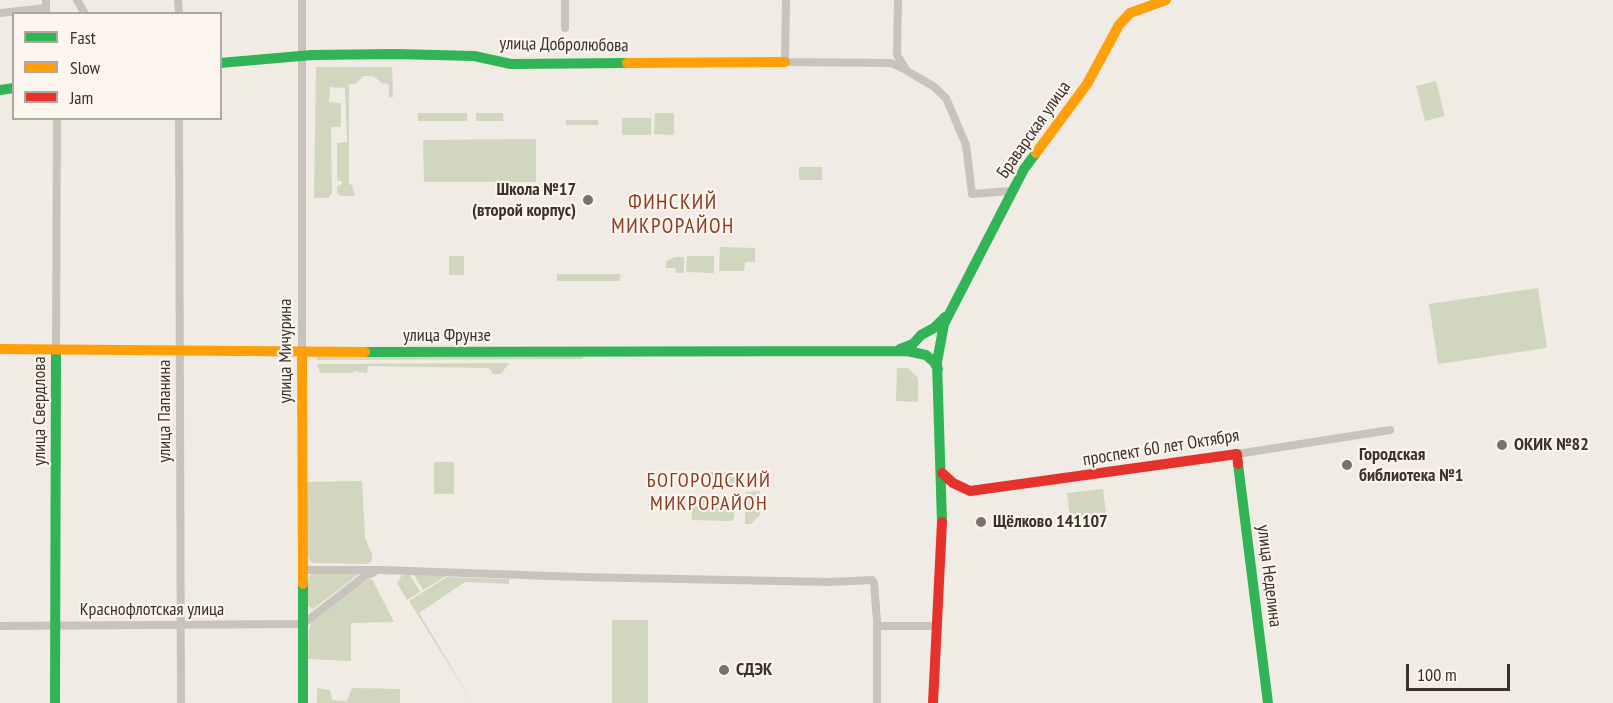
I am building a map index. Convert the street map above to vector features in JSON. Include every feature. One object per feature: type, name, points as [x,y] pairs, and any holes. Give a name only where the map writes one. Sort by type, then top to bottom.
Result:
[{"type":"street","name":"улица Мичурина","points":[[302,0],[303,703]]},
{"type":"street","points":[[565,0],[565,28]]},
{"type":"street","points":[[785,62],[786,0]]},
{"type":"street","points":[[898,0],[897,55],[907,70],[933,86],[946,98],[966,145],[972,194],[1011,191]]},
{"type":"street","name":"Браварская улица","points":[[953,304],[1024,169],[1087,84],[1119,25],[1130,13],[1167,0]]},
{"type":"street","points":[[0,13],[46,7]]},
{"type":"street","name":"улица Добролюбова","points":[[222,63],[303,56],[474,56],[511,64],[891,63],[907,70]]},
{"type":"street","name":"улица Свердлова","points":[[55,703],[57,120]]},
{"type":"street","name":"улица Папанина","points":[[179,120],[181,703]]},
{"type":"street","points":[[894,351],[908,347],[921,335],[939,325],[953,304]]},
{"type":"street","points":[[933,703],[942,522],[938,369],[944,324],[953,304]]},
{"type":"street","points":[[928,332],[937,335],[940,344]]},
{"type":"street","points":[[918,340],[918,350],[934,362],[938,369]]},
{"type":"street","points":[[925,355],[933,355],[940,344]]},
{"type":"street","name":"улица Фрунзе","points":[[0,349],[302,352],[907,351],[925,355]]},
{"type":"street","name":"проспект 60 лет Октября","points":[[942,473],[953,483],[970,491],[1017,486],[1390,430]]},
{"type":"street","name":"улица Неделина","points":[[1237,454],[1268,703]]},
{"type":"street","points":[[302,570],[830,582],[872,580],[877,626],[877,703]]},
{"type":"street","points":[[303,624],[365,576],[381,570]]},
{"type":"street","name":"Краснофлотская улица","points":[[0,626],[303,624]]},
{"type":"street","points":[[877,626],[936,626]]},
{"type":"green space","points":[[316,67],[392,67],[393,97],[389,98],[389,84],[382,83],[373,76],[363,76],[356,84],[349,84],[349,184],[352,185],[355,196],[340,196],[337,193],[337,186],[342,184],[342,181],[337,181],[337,143],[347,142],[345,88],[330,87],[329,102],[341,103],[341,127],[331,127],[332,193],[328,198],[314,198]]},
{"type":"green space","points":[[1436,81],[1445,116],[1425,121],[1416,86]]},
{"type":"green space","points":[[418,113],[467,113],[467,121],[418,121]]},
{"type":"green space","points":[[476,113],[503,113],[503,121],[476,121]]},
{"type":"green space","points":[[655,113],[674,113],[674,135],[654,134]]},
{"type":"green space","points":[[622,118],[651,118],[651,135],[622,135]]},
{"type":"green space","points":[[566,120],[598,120],[598,125],[566,125]]},
{"type":"green space","points":[[536,139],[536,182],[424,182],[423,140]]},
{"type":"green space","points":[[799,167],[822,167],[822,180],[799,180]]},
{"type":"green space","points":[[720,247],[755,248],[755,262],[745,262],[744,271],[719,271]]},
{"type":"green space","points":[[449,256],[464,256],[464,275],[449,275]]},
{"type":"green space","points":[[687,256],[714,256],[714,273],[686,272]]},
{"type":"green space","points":[[675,257],[684,257],[684,273],[676,273],[675,268],[666,268],[666,261]]},
{"type":"green space","points":[[557,274],[620,274],[620,281],[557,281]]},
{"type":"green space","points":[[1538,288],[1547,348],[1438,364],[1429,304]]},
{"type":"green space","points":[[316,355],[583,356],[583,359],[317,360]]},
{"type":"green space","points":[[509,363],[501,374],[493,374],[489,368],[368,366],[367,373],[354,371],[353,373],[320,373],[317,364]]},
{"type":"green space","points":[[897,368],[908,368],[918,378],[918,402],[896,401]]},
{"type":"green space","points":[[434,462],[454,462],[454,494],[434,494]]},
{"type":"green space","points":[[709,472],[738,472],[739,486],[709,487]]},
{"type":"green space","points":[[362,481],[365,538],[372,554],[372,561],[368,564],[313,563],[307,554],[306,482]]},
{"type":"green space","points":[[1103,489],[1106,513],[1070,518],[1067,493]]},
{"type":"green space","points":[[760,491],[760,515],[751,524],[745,524],[746,492]]},
{"type":"green space","points":[[695,500],[731,501],[734,504],[734,518],[731,521],[692,520],[691,502]]},
{"type":"green space","points":[[313,574],[359,574],[313,609],[308,606],[308,578]]},
{"type":"green space","points":[[402,575],[410,575],[420,592],[407,600],[397,583]]},
{"type":"green space","points":[[414,575],[446,576],[423,590]]},
{"type":"green space","points":[[447,577],[509,579],[509,584],[465,582],[419,613],[473,703],[409,601]]},
{"type":"green space","points":[[372,579],[394,622],[351,623],[351,661],[308,659],[309,629],[312,622],[367,580]]},
{"type":"green space","points":[[612,620],[648,620],[648,703],[612,703]]},
{"type":"green space","points":[[317,688],[330,690],[332,700],[347,701],[352,688],[400,689],[400,703],[317,703]]},
{"type":"traffic: fast","points":[[222,63],[312,55],[396,54],[474,56],[511,64],[627,63]]},
{"type":"traffic: fast","points":[[0,90],[12,88]]},
{"type":"traffic: fast","points":[[942,522],[937,362],[944,324],[1024,169],[1036,153]]},
{"type":"traffic: fast","points":[[900,349],[913,344],[945,317]]},
{"type":"traffic: fast","points":[[55,703],[56,350]]},
{"type":"traffic: fast","points":[[365,352],[907,351],[926,355],[938,369]]},
{"type":"traffic: fast","points":[[1238,464],[1268,703]]},
{"type":"traffic: fast","points":[[303,584],[303,703]]},
{"type":"traffic: slow","points":[[1036,153],[1087,84],[1119,25],[1130,13],[1166,0]]},
{"type":"traffic: slow","points":[[627,63],[785,62]]},
{"type":"traffic: slow","points":[[0,349],[365,352]]},
{"type":"traffic: slow","points":[[302,352],[303,584]]},
{"type":"traffic: jam","points":[[942,473],[953,483],[970,491],[1237,454],[1238,464]]},
{"type":"traffic: jam","points":[[933,703],[942,522]]},
{"type":"place","name":"Школа №17 (второй корпус)","points":[[588,200]]},
{"type":"place","name":"ОКИК №82","points":[[1502,445]]},
{"type":"place","name":"Городская библиотека №1","points":[[1347,465]]},
{"type":"place","name":"Щёлково 141107","points":[[981,522]]},
{"type":"place","name":"СДЭК","points":[[724,670]]},
{"type":"district","name":"ФИНСКИЙ МИКРОРАЙОН","points":[[673,215]]},
{"type":"district","name":"БОГОРОДСКИЙ МИКРОРАЙОН","points":[[709,492]]}]
